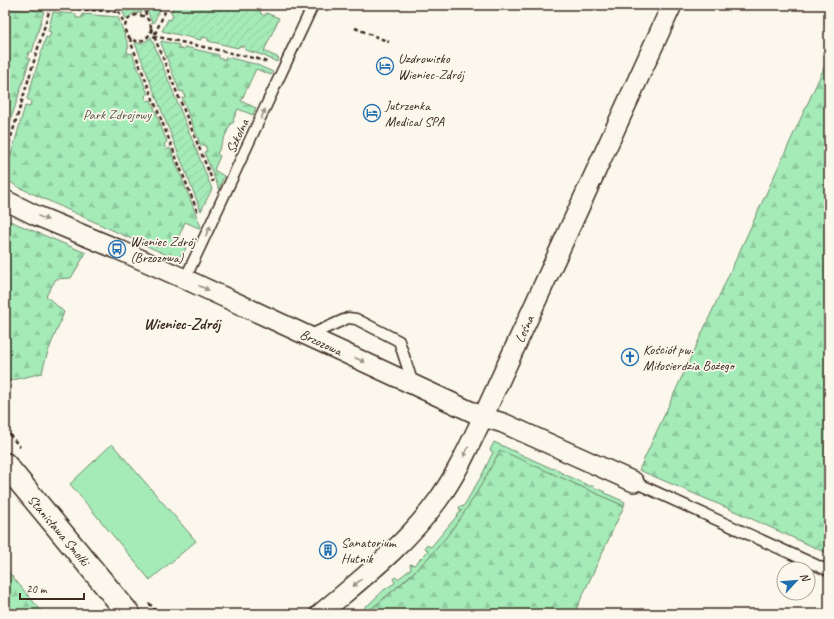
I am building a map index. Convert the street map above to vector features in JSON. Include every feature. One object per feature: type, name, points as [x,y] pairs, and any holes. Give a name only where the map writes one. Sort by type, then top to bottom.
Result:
[{"type":"street","name":"Leśna","points":[[320,614],[388,556],[438,501],[456,473],[672,5]]},
{"type":"street","name":"Brzozowa","points":[[6,202],[185,279],[483,417],[503,423],[634,482]]},
{"type":"street","name":"Stanisława Smolki","points":[[5,464],[129,614]]},
{"type":"lane","name":"Szkolna","points":[[185,279],[314,5]]},
{"type":"lane","points":[[308,336],[348,318],[356,319],[399,341],[413,385]]},
{"type":"lane","points":[[634,482],[829,571]]},
{"type":"path","points":[[22,5],[119,12]]},
{"type":"path","points":[[113,5],[119,12]]},
{"type":"path","points":[[116,5],[123,21],[126,24],[126,31],[207,234]]},
{"type":"path","points":[[142,5],[146,13],[144,17]]},
{"type":"path","points":[[154,36],[168,5]]},
{"type":"path","points":[[5,157],[51,6]]},
{"type":"path","points":[[126,24],[133,16],[137,15],[144,17],[149,21],[151,30],[221,202]]},
{"type":"path","points":[[355,28],[389,42]]},
{"type":"path","points":[[130,38],[139,41],[143,40],[147,37],[151,30]]},
{"type":"path","points":[[154,36],[258,59],[283,70]]},
{"type":"green space","points":[[120,5],[138,5],[142,13],[134,13],[126,19]]},
{"type":"green space","points":[[145,5],[162,5],[154,22],[152,23]]},
{"type":"green space","points":[[174,5],[262,5],[259,10],[261,11],[260,13],[265,16],[266,13],[279,18],[264,51],[279,58],[277,62],[262,55],[245,50],[245,47],[239,46],[238,48],[208,41],[208,38],[201,37],[201,40],[162,31],[168,19],[171,20],[173,14],[171,13]]},
{"type":"green space","points":[[9,9],[44,11],[32,52],[29,52],[27,58],[30,59],[8,129],[5,129],[5,12],[9,13]]},
{"type":"green space","name":"Park Zdrojowy","points":[[53,12],[76,14],[76,18],[82,18],[82,14],[118,17],[129,47],[127,48],[128,54],[132,53],[148,94],[145,96],[147,101],[151,100],[167,142],[164,144],[166,150],[170,148],[201,227],[201,229],[185,222],[176,243],[186,248],[180,256],[171,257],[16,186],[5,176],[25,106],[30,107],[31,101],[27,99],[46,37],[49,38],[51,32],[48,31]]},
{"type":"green space","points":[[151,37],[212,189],[201,211],[135,43],[143,43]]},
{"type":"green space","points":[[161,41],[179,45],[178,48],[184,50],[185,47],[219,55],[219,58],[225,60],[226,57],[255,64],[273,72],[271,75],[256,69],[241,101],[256,108],[253,115],[238,109],[233,123],[231,123],[217,154],[220,156],[214,170],[224,176],[219,189],[204,152],[207,151],[205,145],[201,146],[182,98],[185,97],[183,91],[180,92]]},
{"type":"green space","points":[[829,57],[829,554],[639,470]]},
{"type":"green space","points":[[10,221],[86,253],[71,278],[56,279],[46,296],[64,312],[49,350],[42,373],[5,382],[5,225]]},
{"type":"green space","points":[[494,442],[553,469],[554,468],[589,486],[593,486],[625,502],[624,506],[500,451],[469,507],[435,551],[422,565],[365,614],[358,614],[385,589],[395,583],[393,579],[395,577],[398,579],[411,569],[410,564],[414,565],[428,551],[425,548],[426,545],[431,547],[461,511],[459,508],[460,506],[463,507],[482,475],[493,452],[490,450]]},
{"type":"green space","points":[[112,444],[196,541],[150,580],[70,484]]},
{"type":"green space","points":[[500,450],[624,506],[574,614],[365,614],[406,580],[440,545],[468,506],[485,479]]},
{"type":"green space","points":[[5,568],[44,614],[5,614]]},
{"type":"place","name":"Uzdrowisko Wieniec-Zdrój","points":[[385,66]]},
{"type":"place","name":"Jutrzenka Medical SPA","points":[[372,113]]},
{"type":"place","name":"Wieniec Zdrój (Brzozowa)","points":[[117,249]]},
{"type":"place","name":"Kościół pw. Miłosierdzia Bożego","points":[[630,357]]},
{"type":"place","name":"Sanatorium Hutnik","points":[[328,550]]},
{"type":"district","name":"Wieniec-Zdrój","points":[[182,323]]}]
